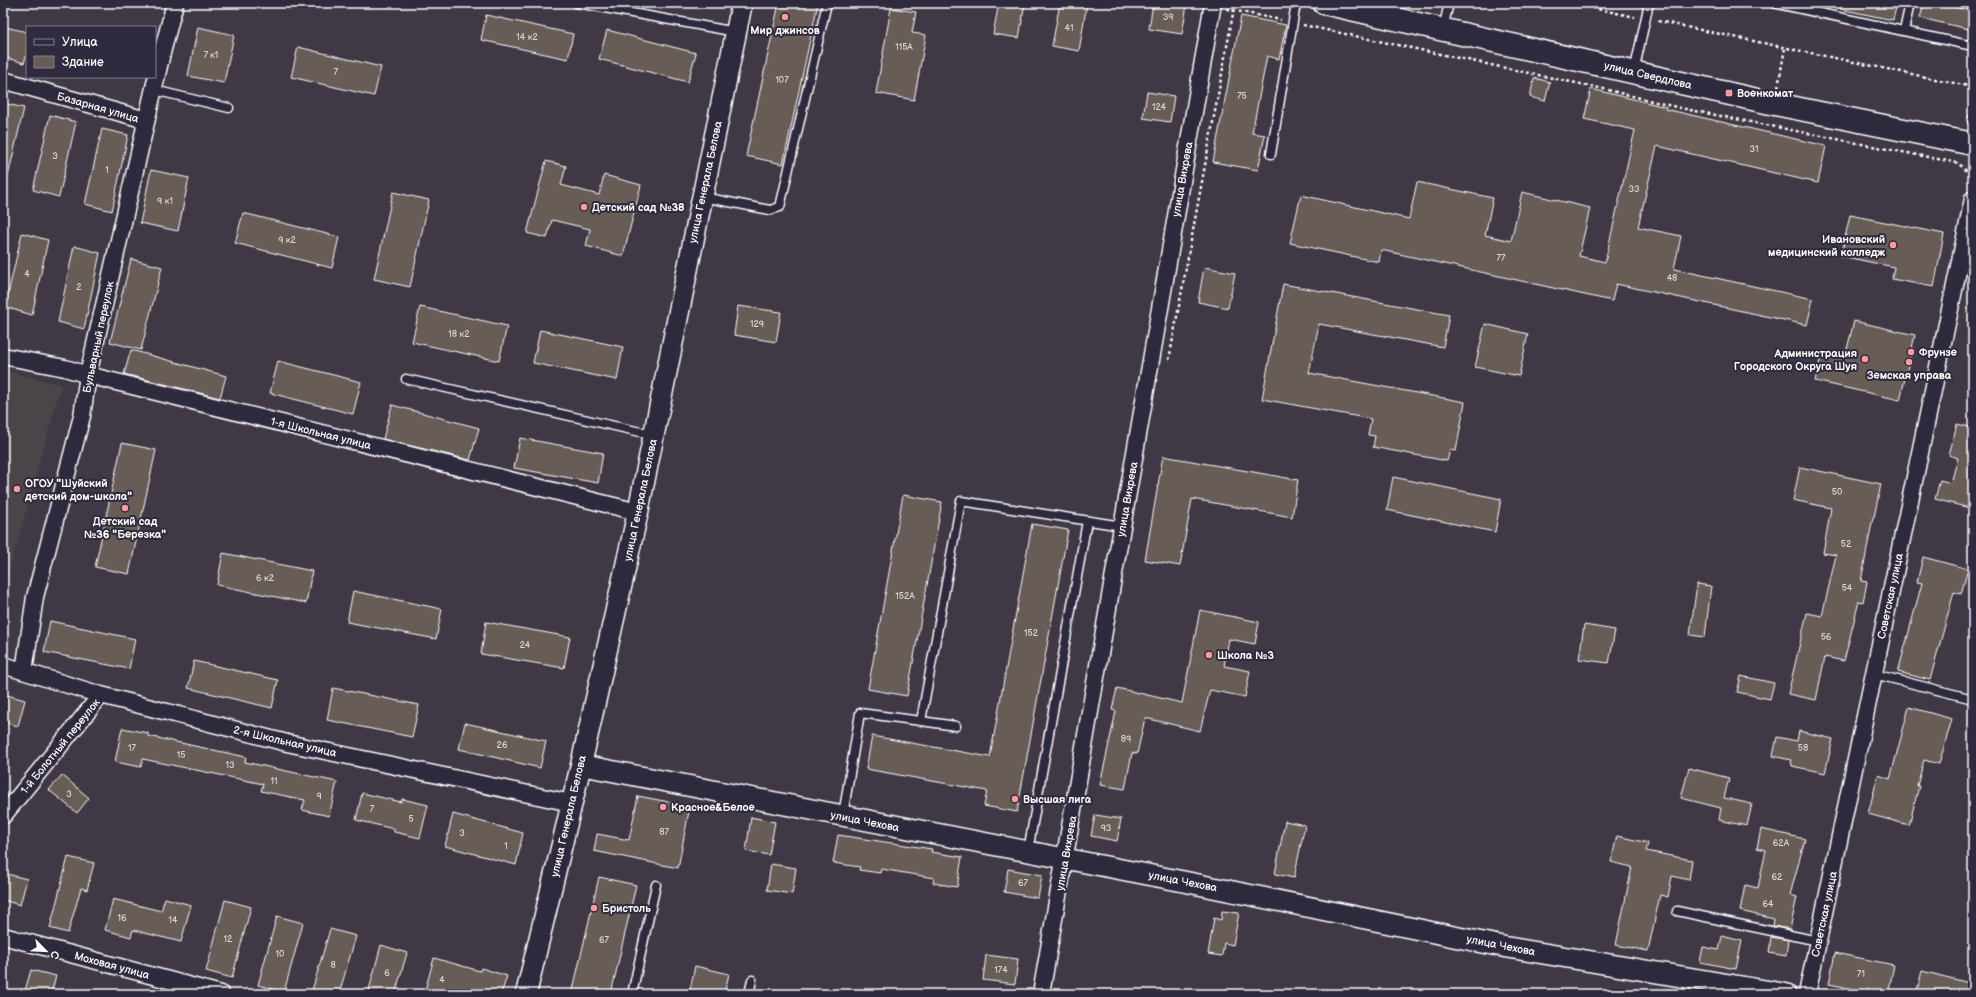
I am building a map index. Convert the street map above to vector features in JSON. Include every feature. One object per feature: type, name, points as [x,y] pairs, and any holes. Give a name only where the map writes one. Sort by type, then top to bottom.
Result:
[{"type":"main road","name":"улица Свердлова","points":[[1324,3],[1775,104],[1973,144]]},
{"type":"street","name":"Бульварный переулок","points":[[24,671],[35,597],[82,416],[88,375],[146,120],[175,3]]},
{"type":"street","name":"улица Генерала Белова","points":[[526,994],[581,765],[638,512],[742,3]]},
{"type":"street","name":"улица Вихрева","points":[[1041,994],[1212,5]]},
{"type":"street","name":"Базарная улица","points":[[3,80],[146,120]]},
{"type":"street","name":"Советская улица","points":[[1808,990],[1973,199]]},
{"type":"street","name":"1-я Школьная улица","points":[[3,356],[65,368],[638,512]]},
{"type":"street","name":"2-я Школьная улица","points":[[3,665],[101,695],[287,743],[572,803]]},
{"type":"street","name":"1-й Болотный переулок","points":[[3,816],[101,695]]},
{"type":"street","name":"улица Чехова","points":[[581,765],[843,817],[1194,883],[1505,946],[1786,994]]},
{"type":"street","name":"Моховая улица","points":[[3,936],[221,994]]},
{"type":"lane","points":[[577,3],[736,32]]},
{"type":"lane","points":[[702,197],[770,210],[780,206],[827,3]]},
{"type":"lane","points":[[1271,154],[1294,23],[1296,3]]},
{"type":"lane","points":[[1443,30],[1449,3]]},
{"type":"lane","points":[[1634,72],[1649,3]]},
{"type":"lane","points":[[1773,3],[1973,46]]},
{"type":"lane","points":[[1904,32],[1910,3]]},
{"type":"lane","points":[[154,90],[230,108]]},
{"type":"lane","points":[[406,379],[654,435]]},
{"type":"lane","points":[[921,721],[961,501],[1122,526]]},
{"type":"lane","points":[[1027,852],[1087,521]]},
{"type":"lane","points":[[1874,674],[1973,699]]},
{"type":"lane","points":[[843,817],[860,713],[956,726]]},
{"type":"lane","points":[[632,994],[656,885]]},
{"type":"lane","points":[[1677,911],[1818,941]]},
{"type":"lane","points":[[749,994],[752,980]]},
{"type":"path","points":[[1569,3],[1973,87]]},
{"type":"path","points":[[1212,5],[1604,89],[1680,108],[1958,163],[1973,177]]},
{"type":"path","points":[[1808,990],[1844,994]]},
{"type":"shaded area","name":"ОГОУ \"Шуйский детский дом-школа\"","points":[[3,370],[61,385],[3,593]]},
{"type":"building","points":[[779,3],[818,3],[783,164],[746,156]]},
{"type":"building","points":[[999,3],[1025,3],[1019,38],[993,34]]},
{"type":"building","points":[[1060,3],[1087,3],[1079,51],[1052,46]]},
{"type":"building","points":[[1153,3],[1187,5],[1182,34],[1149,29]]},
{"type":"building","points":[[1841,3],[1897,3],[1893,20],[1840,9]]},
{"type":"building","points":[[1924,3],[1935,3],[1973,11],[1973,30],[1920,18]]},
{"type":"building","points":[[891,8],[916,12],[912,33],[926,35],[914,100],[876,93]]},
{"type":"building","points":[[486,15],[573,34],[568,59],[481,40]]},
{"type":"building","points":[[1241,16],[1286,25],[1279,59],[1267,56],[1252,133],[1265,135],[1258,170],[1213,162]]},
{"type":"building","points":[[5,27],[26,32],[26,56],[24,63],[3,57],[3,37]]},
{"type":"building","points":[[198,27],[234,35],[224,83],[188,76]]},
{"type":"building","points":[[607,30],[696,53],[688,82],[599,59]]},
{"type":"building","points":[[298,47],[381,67],[374,96],[291,77]]},
{"type":"building","points":[[1534,78],[1550,82],[1545,101],[1530,97]]},
{"type":"building","points":[[1591,89],[1666,107],[1665,109],[1826,146],[1818,183],[1657,146],[1638,227],[1681,236],[1674,269],[1813,299],[1807,325],[1616,284],[1612,301],[1381,250],[1379,262],[1290,243],[1301,195],[1409,219],[1417,182],[1493,198],[1485,235],[1511,241],[1522,192],[1590,208],[1579,256],[1605,262],[1635,130],[1584,119]]},
{"type":"building","points":[[1147,92],[1174,96],[1170,122],[1143,118]]},
{"type":"building","points":[[3,103],[24,108],[8,176],[3,175]]},
{"type":"building","points":[[50,115],[76,122],[59,197],[33,190]]},
{"type":"building","points":[[102,129],[128,135],[112,211],[85,204]]},
{"type":"building","name":"Детский сад №38","points":[[546,161],[566,166],[561,185],[599,195],[604,175],[641,185],[623,256],[586,246],[590,229],[552,220],[547,238],[527,233]]},
{"type":"building","points":[[151,170],[189,178],[178,231],[140,223]]},
{"type":"building","points":[[393,192],[429,200],[410,287],[374,279]]},
{"type":"building","points":[[243,213],[339,237],[332,268],[235,243]]},
{"type":"building","name":"Ивановский медицинский колледж","points":[[1850,215],[1944,234],[1934,287],[1892,279],[1894,267],[1841,256]]},
{"type":"building","points":[[22,233],[48,240],[32,315],[5,307]]},
{"type":"building","points":[[74,246],[100,253],[84,329],[58,322]]},
{"type":"building","points":[[131,259],[162,267],[141,350],[110,342]]},
{"type":"building","points":[[1204,267],[1235,273],[1228,308],[1198,302]]},
{"type":"building","points":[[1283,284],[1449,315],[1443,347],[1319,324],[1309,373],[1465,402],[1456,451],[1450,450],[1447,461],[1373,447],[1375,436],[1368,435],[1371,419],[1262,399]]},
{"type":"building","points":[[738,306],[781,312],[776,342],[734,335]]},
{"type":"building","points":[[420,307],[507,326],[499,361],[412,342]]},
{"type":"building","name":"Администрация Городского Округа Шуя","points":[[1854,321],[1915,335],[1900,400],[1815,381],[1822,352],[1845,357]]},
{"type":"building","points":[[1485,324],[1528,334],[1519,376],[1475,367]]},
{"type":"building","points":[[540,330],[623,347],[617,380],[533,363]]},
{"type":"building","points":[[131,350],[226,376],[220,398],[124,374]]},
{"type":"building","points":[[278,361],[361,382],[353,414],[270,393]]},
{"type":"building","points":[[392,405],[479,428],[470,460],[383,439]]},
{"type":"building","points":[[1957,424],[1973,428],[1973,509],[1935,499],[1940,480],[1951,483],[1958,458],[1949,455]]},
{"type":"building","points":[[520,438],[603,453],[598,483],[514,468]]},
{"type":"building","name":"Детский сад №36 \"Березка\"","points":[[122,443],[156,450],[129,574],[95,567]]},
{"type":"building","points":[[1163,456],[1298,480],[1292,517],[1192,499],[1180,566],[1145,560]]},
{"type":"building","points":[[1800,467],[1881,484],[1861,581],[1867,582],[1863,602],[1859,601],[1844,661],[1825,657],[1816,700],[1788,694],[1807,613],[1822,616],[1836,555],[1823,553],[1831,508],[1793,500]]},
{"type":"building","points":[[1393,477],[1501,499],[1495,532],[1387,510]]},
{"type":"building","points":[[903,495],[942,502],[907,696],[868,689]]},
{"type":"building","points":[[1032,524],[1068,530],[1017,812],[984,806],[987,791],[866,769],[872,736],[990,757]]},
{"type":"building","points":[[223,553],[312,571],[306,603],[217,585]]},
{"type":"building","points":[[1923,557],[1968,569],[1961,594],[1954,592],[1930,680],[1898,672],[1922,583],[1917,582]]},
{"type":"building","points":[[1697,584],[1711,586],[1705,637],[1690,635]]},
{"type":"building","points":[[353,591],[442,609],[436,639],[347,622]]},
{"type":"building","points":[[1200,610],[1259,622],[1255,644],[1229,639],[1224,666],[1250,671],[1245,697],[1210,690],[1200,731],[1145,718],[1137,754],[1132,753],[1125,789],[1100,785],[1116,711],[1112,710],[1117,688],[1182,703]]},
{"type":"building","points":[[50,621],[135,639],[129,669],[44,652]]},
{"type":"building","points":[[486,622],[570,637],[564,668],[481,654]]},
{"type":"building","points":[[1584,625],[1615,630],[1609,663],[1579,659]]},
{"type":"building","points":[[194,661],[278,680],[272,708],[188,688]]},
{"type":"building","points":[[1741,676],[1774,683],[1770,699],[1737,692]]},
{"type":"building","points":[[333,688],[419,705],[412,737],[327,720]]},
{"type":"building","points":[[3,694],[25,700],[18,726],[3,722]]},
{"type":"building","points":[[1909,707],[1952,719],[1939,764],[1924,760],[1909,825],[1868,814],[1878,775],[1890,779]]},
{"type":"building","points":[[465,723],[546,741],[540,768],[459,749]]},
{"type":"building","points":[[122,728],[148,733],[148,736],[246,757],[245,762],[337,782],[329,816],[302,810],[305,800],[261,791],[263,784],[143,759],[141,767],[115,762]]},
{"type":"building","points":[[1799,731],[1833,739],[1825,773],[1792,766],[1791,760],[1773,756],[1777,737],[1797,741]]},
{"type":"building","points":[[1689,768],[1729,778],[1724,798],[1752,804],[1747,826],[1719,820],[1721,808],[1681,798]]},
{"type":"building","points":[[62,775],[89,798],[77,813],[49,790]]},
{"type":"building","points":[[362,793],[401,802],[402,799],[428,805],[420,838],[394,832],[394,829],[356,820]]},
{"type":"building","points":[[638,796],[690,806],[678,868],[594,851],[597,834],[629,840]]},
{"type":"building","points":[[453,814],[523,833],[516,865],[445,846]]},
{"type":"building","points":[[1095,815],[1121,819],[1117,841],[1091,836]]},
{"type":"building","points":[[751,817],[775,822],[769,855],[746,851]]},
{"type":"building","points":[[1285,821],[1305,825],[1294,878],[1275,874]]},
{"type":"building","points":[[1761,829],[1805,839],[1790,895],[1797,897],[1790,929],[1773,926],[1774,919],[1740,911],[1745,885],[1758,888],[1766,850],[1757,848]]},
{"type":"building","points":[[838,835],[932,849],[931,852],[962,857],[957,887],[933,883],[934,878],[881,869],[880,873],[859,870],[860,867],[833,863]]},
{"type":"building","points":[[1617,836],[1648,843],[1646,851],[1692,860],[1689,880],[1672,876],[1668,897],[1660,895],[1648,951],[1616,945],[1632,867],[1611,862]]},
{"type":"building","points":[[68,857],[94,863],[87,890],[81,888],[68,933],[50,928]]},
{"type":"building","points":[[771,864],[796,868],[792,894],[767,890]]},
{"type":"building","points":[[1008,869],[1042,875],[1038,898],[1004,892]]},
{"type":"building","points":[[3,873],[27,879],[20,905],[3,900]]},
{"type":"building","points":[[599,877],[636,885],[611,994],[572,994]]},
{"type":"building","points":[[165,898],[191,905],[181,942],[133,930],[131,937],[105,930],[113,899],[161,911]]},
{"type":"building","points":[[225,900],[251,907],[232,978],[206,971]]},
{"type":"building","points":[[1222,911],[1239,913],[1233,945],[1224,943],[1222,956],[1208,954],[1214,918],[1221,920]]},
{"type":"building","points":[[277,916],[303,923],[284,992],[258,985]]},
{"type":"building","points":[[330,929],[356,936],[339,994],[311,994]]},
{"type":"building","points":[[1722,936],[1742,941],[1736,969],[1700,962],[1703,947],[1719,950]]},
{"type":"building","points":[[1771,937],[1788,940],[1786,956],[1769,953]]},
{"type":"building","points":[[381,945],[407,953],[395,994],[368,994]]},
{"type":"building","points":[[1835,953],[1894,965],[1888,994],[1879,994],[1829,984]]},
{"type":"building","points":[[986,955],[1018,959],[1015,984],[983,980]]},
{"type":"building","points":[[434,958],[480,971],[481,968],[507,976],[501,994],[424,994]]},
{"type":"building","points":[[695,966],[729,974],[724,994],[689,994]]},
{"type":"building","points":[[31,970],[56,976],[51,994],[24,994]]},
{"type":"building","points":[[1922,971],[1973,984],[1973,994],[1916,994]]},
{"type":"place","name":"Мир джинсов","points":[[785,17]]},
{"type":"place","name":"Военкомат","points":[[1729,93]]},
{"type":"place","name":"Детский сад №38","points":[[584,207]]},
{"type":"place","name":"Ивановский медицинский колледж","points":[[1893,245]]},
{"type":"place","name":"Фрунзе","points":[[1911,352]]},
{"type":"place","name":"Администрация Городского Округа Шуя","points":[[1865,359]]},
{"type":"place","name":"Земская управа","points":[[1909,362]]},
{"type":"place","name":"ОГОУ \"Шуйский детский дом-школа\"","points":[[17,489]]},
{"type":"place","name":"Детский сад №36 \"Березка\"","points":[[125,508]]},
{"type":"place","name":"Школа №3","points":[[1209,655]]},
{"type":"place","name":"Высшая лига","points":[[1015,799]]},
{"type":"place","name":"Красное&Белое","points":[[663,807]]},
{"type":"place","name":"Бристоль","points":[[594,908]]}]
